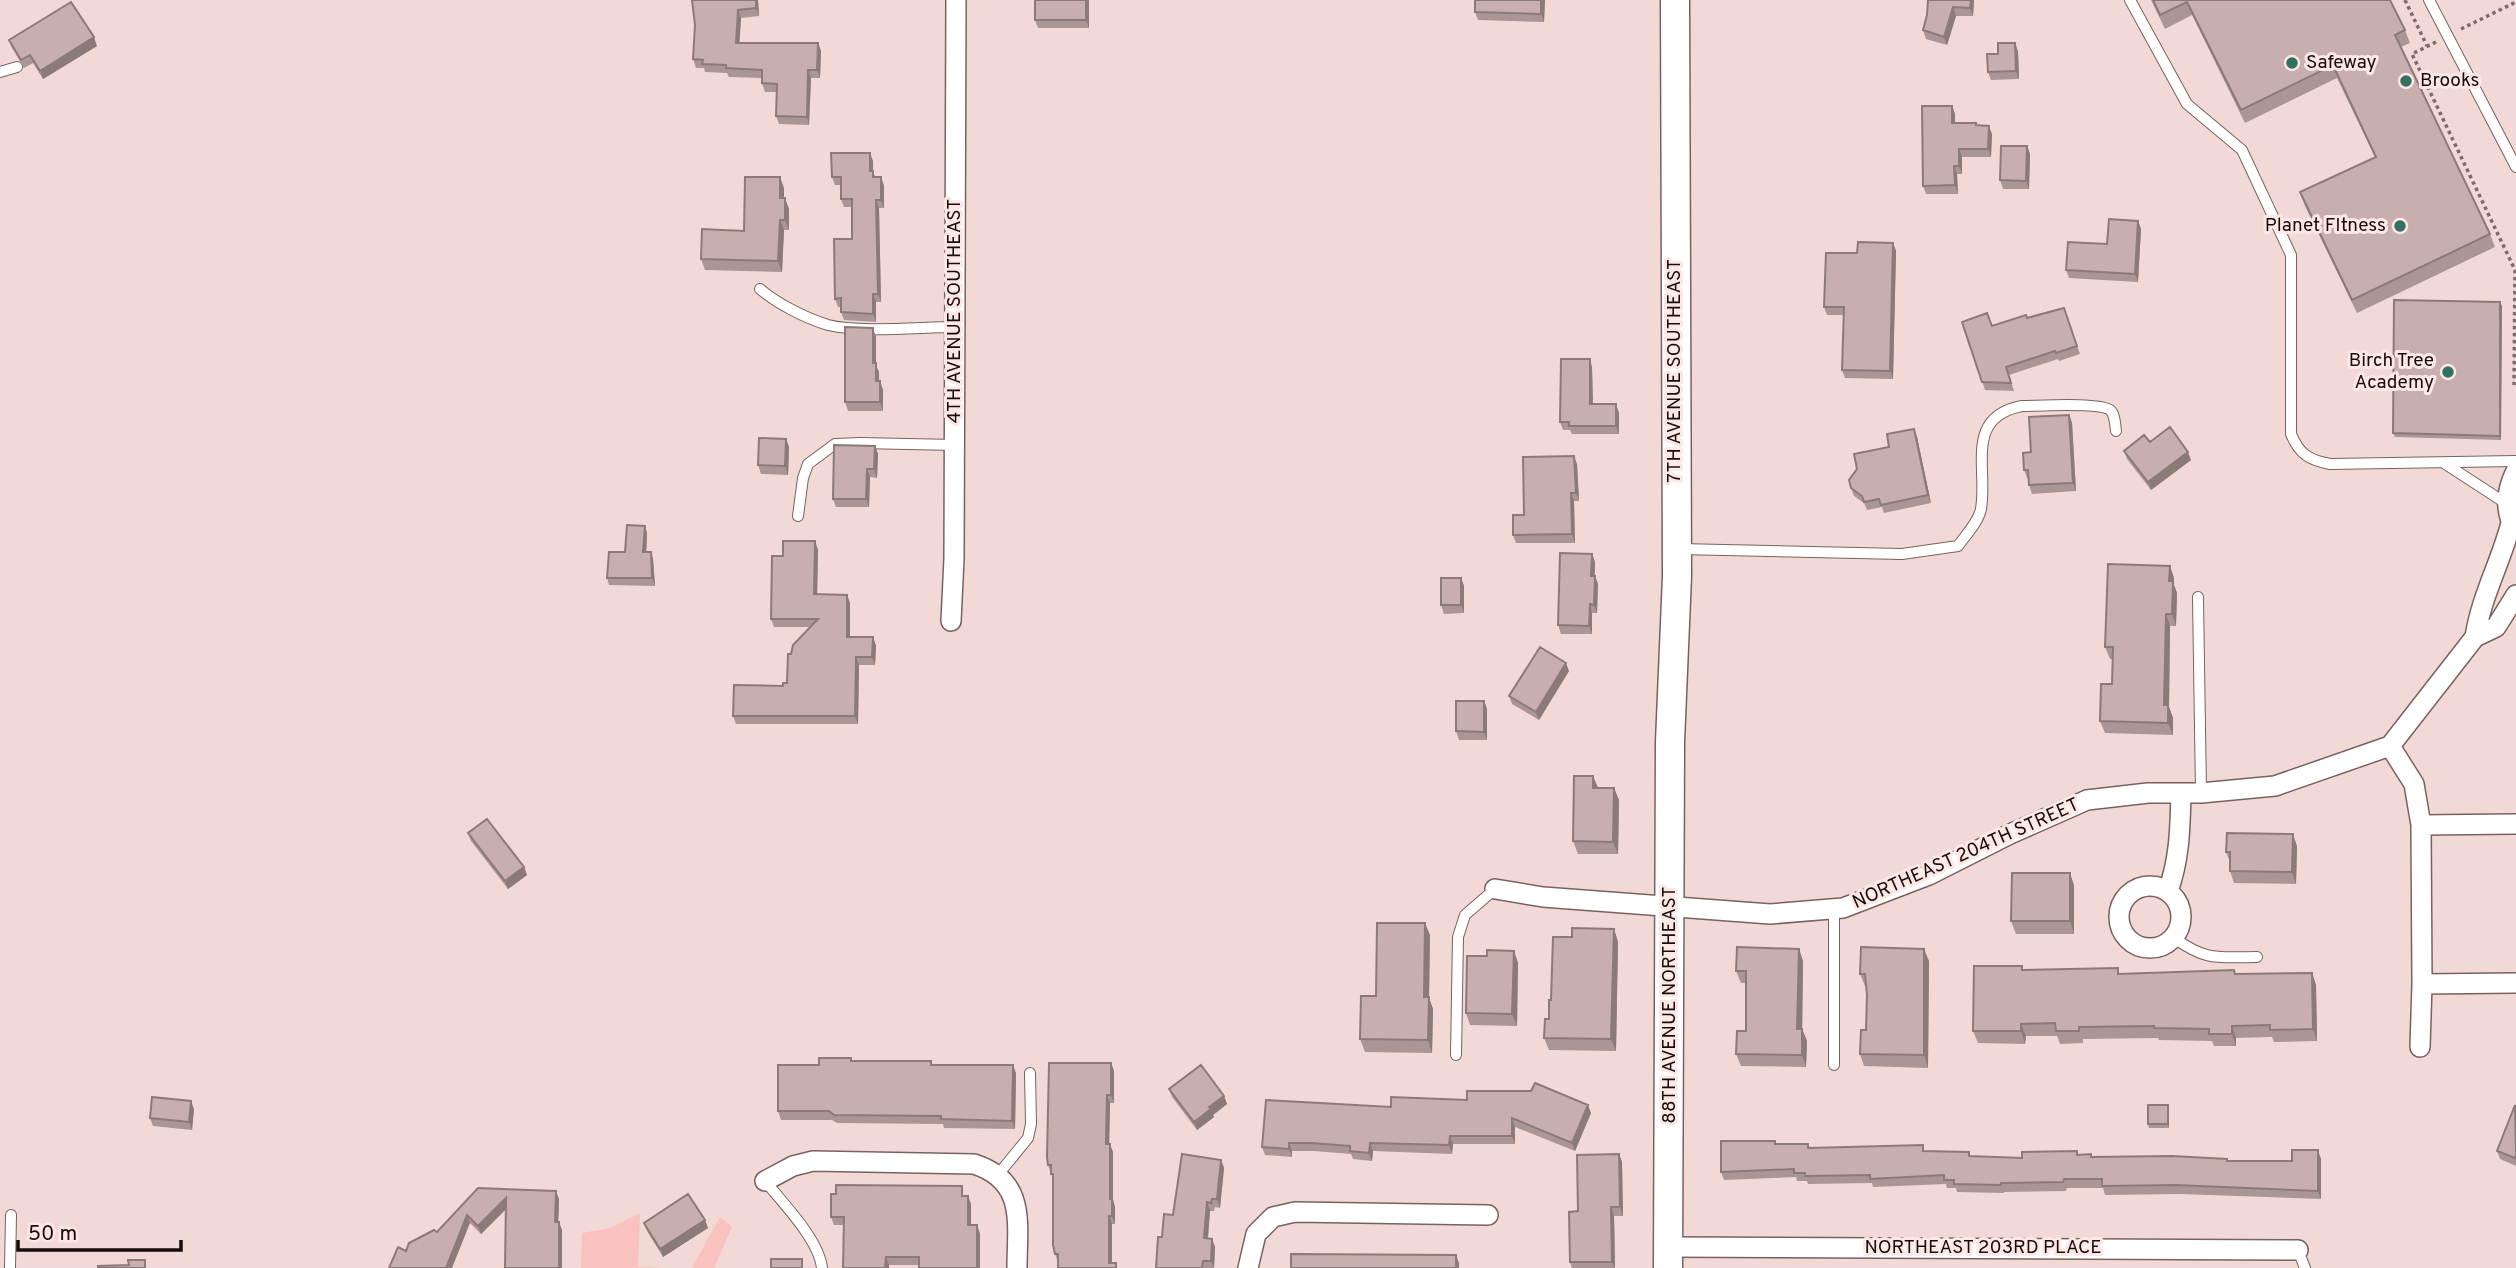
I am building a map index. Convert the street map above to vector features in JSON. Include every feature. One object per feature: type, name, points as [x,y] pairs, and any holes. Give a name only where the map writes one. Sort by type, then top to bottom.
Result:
[{"type":"street","name":"4TH AVENUE SOUTHEAST","points":[[951,621],[955,445],[956,0]]},
{"type":"street","name":"7TH AVENUE SOUTHEAST","points":[[1670,742],[1677,576],[1675,0]]},
{"type":"street","points":[[2420,1047],[2421,825],[2414,784],[2390,746],[2474,636],[2479,612],[2504,551],[2511,519],[2509,485],[2516,471]]},
{"type":"street","points":[[2474,636],[2496,627],[2516,595]]},
{"type":"street","name":"88TH AVENUE NORTHEAST","points":[[1668,1258],[1670,742]]},
{"type":"street","name":"NORTHEAST 204TH STREET","points":[[1495,889],[1544,897],[1770,914],[1843,908],[1929,875],[2010,834],[2087,800],[2148,793],[2201,793],[2275,786],[2390,746]]},
{"type":"street","points":[[2168,891],[2180,848],[2181,793]]},
{"type":"street","points":[[2421,825],[2516,824]]},
{"type":"street","points":[[2149,886],[2168,891],[2175,898],[2182,918],[2174,938],[2155,948],[2144,948],[2126,938],[2118,919],[2119,909],[2130,893],[2149,886]]},
{"type":"street","points":[[2422,984],[2516,983]]},
{"type":"street","points":[[765,1181],[793,1166],[813,1160],[974,1164],[986,1168],[997,1176],[1016,1201],[1017,1268]]},
{"type":"street","points":[[1248,1268],[1256,1234],[1273,1217],[1295,1212],[1488,1215]]},
{"type":"street","name":"NORTHEAST 203RD PLACE","points":[[1668,1258],[2302,1259]]},
{"type":"lane","points":[[2130,0],[2187,104],[2242,150],[2291,256],[2291,434],[2296,447],[2310,460],[2330,464],[2516,461]]},
{"type":"lane","points":[[2429,0],[2516,167]]},
{"type":"lane","points":[[0,72],[17,67]]},
{"type":"lane","points":[[760,289],[772,299],[828,325],[851,328],[955,327]]},
{"type":"lane","points":[[1675,549],[1902,554],[1958,546],[1981,512],[1982,449],[1985,433],[1996,416],[2022,406],[2093,406],[2110,410],[2116,431]]},
{"type":"lane","points":[[798,516],[803,478],[808,464],[835,444],[955,445]]},
{"type":"lane","points":[[2443,463],[2511,519]]},
{"type":"lane","points":[[2198,597],[2201,793]]},
{"type":"lane","points":[[1456,1055],[1458,937],[1465,915],[1495,889]]},
{"type":"lane","points":[[1834,909],[1834,1065]]},
{"type":"lane","points":[[2174,938],[2194,952],[2210,957],[2258,957]]},
{"type":"lane","points":[[997,1176],[1028,1138],[1031,1124],[1031,1073]]},
{"type":"lane","points":[[765,1181],[793,1215],[820,1255],[822,1268]]},
{"type":"lane","points":[[10,1268],[11,1215]]},
{"type":"path","points":[[2405,0],[2427,46]]},
{"type":"path","points":[[2514,385],[2515,270],[2412,54],[2516,2]]},
{"type":"shaded area","points":[[640,1213],[638,1267],[665,1268],[581,1268],[582,1233],[610,1228]]},
{"type":"shaded area","points":[[720,1217],[732,1227],[714,1268],[692,1268]]},
{"type":"building","points":[[692,0],[756,0],[756,8],[738,10],[736,43],[818,43],[817,70],[808,70],[807,117],[776,116],[777,84],[762,83],[762,70],[726,68],[726,65],[702,64],[703,60],[693,59],[695,25]]},
{"type":"building","points":[[1035,0],[1086,0],[1086,20],[1035,20]]},
{"type":"building","points":[[1475,0],[1541,0],[1541,14],[1475,12]]},
{"type":"building","points":[[1928,0],[1971,0],[1970,8],[1953,7],[1944,37],[1923,30]]},
{"type":"building","points":[[2153,0],[2390,0],[2405,30],[2395,35],[2490,234],[2352,300],[2300,192],[2376,157],[2333,65],[2241,110],[2187,2],[2160,15]]},
{"type":"building","points":[[71,2],[94,37],[40,71],[30,55],[21,60],[9,40]]},
{"type":"building","points":[[1998,43],[2015,43],[2016,71],[1988,72],[1987,54],[1998,54]]},
{"type":"building","points":[[1922,106],[1952,106],[1952,123],[1989,126],[1988,149],[1959,149],[1959,166],[1954,166],[1955,185],[1923,186]]},
{"type":"building","points":[[2001,146],[2027,146],[2026,181],[2000,180]]},
{"type":"building","points":[[831,153],[870,153],[870,171],[873,171],[873,177],[881,177],[881,200],[876,200],[878,294],[873,294],[873,314],[841,312],[841,298],[835,299],[834,239],[852,239],[852,199],[841,199],[841,177],[832,177]]},
{"type":"building","points":[[745,177],[780,177],[780,198],[785,198],[785,220],[780,220],[778,261],[701,259],[702,229],[744,231]]},
{"type":"building","points":[[2109,219],[2138,221],[2135,274],[2066,270],[2068,242],[2107,244]]},
{"type":"building","points":[[1858,242],[1893,243],[1890,371],[1842,370],[1844,307],[1824,307],[1826,253],[1857,253]]},
{"type":"building","name":"Birch Tree Academy","points":[[2394,300],[2500,302],[2500,436],[2393,433]]},
{"type":"building","points":[[2064,308],[2077,346],[2006,367],[2011,383],[1982,382],[1962,322],[1987,313],[1992,326],[2026,315],[2027,318]]},
{"type":"building","points":[[845,327],[873,328],[873,363],[876,363],[876,381],[880,381],[880,402],[845,402]]},
{"type":"building","points":[[1561,359],[1590,359],[1590,404],[1616,404],[1616,426],[1569,426],[1569,422],[1560,422]]},
{"type":"building","points":[[2069,415],[2073,483],[2029,485],[2028,470],[2024,470],[2023,453],[2031,452],[2029,417]]},
{"type":"building","points":[[2170,427],[2188,452],[2148,482],[2124,451],[2144,435],[2150,442]]},
{"type":"building","points":[[1914,429],[1928,495],[1881,505],[1879,499],[1864,502],[1862,496],[1851,488],[1849,480],[1857,469],[1854,454],[1889,447],[1887,434]]},
{"type":"building","points":[[759,438],[786,439],[785,466],[758,465]]},
{"type":"building","points":[[834,445],[875,446],[874,469],[867,469],[866,499],[833,499]]},
{"type":"building","points":[[1574,456],[1576,493],[1571,493],[1572,534],[1513,535],[1513,515],[1524,515],[1523,457]]},
{"type":"building","points":[[627,525],[645,526],[643,552],[651,552],[652,578],[607,578],[609,552],[625,552]]},
{"type":"building","points":[[783,541],[815,541],[814,594],[847,595],[847,637],[873,637],[872,657],[856,657],[855,716],[733,716],[734,685],[783,686],[783,683],[787,683],[788,654],[791,654],[793,645],[818,619],[771,619],[772,556],[783,556]]},
{"type":"building","points":[[1560,553],[1592,554],[1591,576],[1595,576],[1594,605],[1590,604],[1589,626],[1558,625]]},
{"type":"building","points":[[2108,564],[2170,566],[2169,581],[2173,581],[2172,614],[2166,614],[2164,705],[2168,705],[2168,723],[2100,721],[2101,684],[2112,684],[2113,647],[2105,647]]},
{"type":"building","points":[[1441,578],[1461,578],[1461,605],[1441,605]]},
{"type":"building","points":[[1540,647],[1566,663],[1536,712],[1509,696]]},
{"type":"building","points":[[1456,701],[1484,701],[1484,732],[1456,731]]},
{"type":"building","points":[[1574,776],[1593,776],[1593,788],[1614,788],[1613,842],[1573,841]]},
{"type":"building","points":[[487,819],[524,867],[505,881],[468,833]]},
{"type":"building","points":[[2227,833],[2293,834],[2292,872],[2230,871],[2230,852],[2226,852]]},
{"type":"building","points":[[2012,873],[2070,873],[2070,921],[2011,921]]},
{"type":"building","points":[[1377,923],[1425,923],[1424,997],[1429,997],[1428,1040],[1360,1039],[1361,996],[1376,996]]},
{"type":"building","points":[[1572,928],[1614,929],[1611,1039],[1544,1038],[1545,1019],[1549,1019],[1551,1000],[1553,937],[1572,937]]},
{"type":"building","points":[[1737,947],[1799,949],[1797,1029],[1802,1029],[1802,1055],[1736,1054],[1737,1031],[1746,1031],[1746,971],[1736,971]]},
{"type":"building","points":[[1861,947],[1924,949],[1924,1055],[1860,1054],[1861,1030],[1866,1030],[1867,995],[1865,974],[1860,974]]},
{"type":"building","points":[[1487,950],[1514,951],[1512,1014],[1466,1013],[1467,956],[1487,956]]},
{"type":"building","points":[[1974,966],[2022,966],[2022,970],[2118,968],[2118,974],[2234,970],[2235,974],[2312,973],[2313,1029],[2270,1030],[2270,1025],[2232,1026],[2232,1034],[2209,1034],[2209,1029],[2154,1026],[2079,1027],[2079,1031],[2056,1031],[2055,1023],[2021,1024],[2021,1031],[1973,1031]]},
{"type":"building","points":[[819,1058],[851,1058],[851,1061],[931,1061],[931,1065],[1013,1065],[1012,1121],[941,1119],[941,1116],[834,1115],[829,1111],[778,1111],[778,1065],[819,1065]]},
{"type":"building","points":[[1049,1063],[1111,1063],[1106,1144],[1110,1144],[1112,1199],[1112,1216],[1109,1216],[1109,1263],[1116,1263],[1116,1268],[1058,1268],[1058,1254],[1055,1254],[1053,1245],[1053,1174],[1047,1157]]},
{"type":"building","points":[[1201,1065],[1224,1096],[1194,1122],[1169,1089]]},
{"type":"building","points":[[1535,1083],[1588,1105],[1572,1143],[1512,1118],[1512,1136],[1450,1136],[1449,1145],[1370,1143],[1369,1153],[1350,1151],[1350,1146],[1311,1143],[1289,1143],[1289,1149],[1262,1147],[1266,1100],[1391,1107],[1391,1097],[1467,1100],[1467,1091],[1531,1091]]},
{"type":"building","points":[[152,1097],[191,1101],[189,1122],[150,1118]]},
{"type":"building","points":[[2148,1105],[2168,1105],[2168,1124],[2148,1124]]},
{"type":"building","points":[[2515,1105],[2516,1155],[2515,1158],[2497,1151]]},
{"type":"building","points":[[1721,1141],[1775,1141],[1775,1144],[1808,1144],[1808,1148],[1923,1145],[1923,1151],[1969,1152],[1969,1156],[2022,1158],[2022,1152],[2077,1151],[2077,1155],[2091,1154],[2091,1157],[2172,1156],[2227,1161],[2292,1161],[2292,1150],[2318,1150],[2318,1191],[2176,1185],[2102,1186],[2102,1179],[2064,1179],[2063,1182],[2001,1185],[1954,1184],[1954,1180],[1944,1180],[1944,1175],[1870,1179],[1870,1175],[1805,1176],[1805,1173],[1794,1173],[1794,1169],[1721,1172]]},
{"type":"building","points":[[1182,1154],[1221,1160],[1217,1199],[1212,1199],[1211,1203],[1207,1202],[1204,1238],[1212,1239],[1211,1261],[1203,1261],[1202,1268],[1156,1268],[1158,1237],[1162,1237],[1164,1214],[1173,1215]]},
{"type":"building","points":[[1619,1154],[1620,1207],[1611,1207],[1612,1262],[1570,1262],[1569,1212],[1578,1211],[1577,1155]]},
{"type":"building","points":[[836,1185],[962,1186],[962,1196],[968,1196],[968,1225],[977,1225],[977,1268],[919,1268],[919,1257],[886,1257],[885,1268],[843,1268],[844,1217],[831,1217],[831,1194],[836,1194]]},
{"type":"building","points":[[478,1188],[556,1191],[555,1222],[559,1222],[559,1268],[505,1268],[506,1198],[478,1226],[467,1215],[446,1268],[389,1268],[398,1247],[406,1251],[409,1243],[434,1230],[437,1232]]},
{"type":"building","points":[[688,1194],[705,1220],[660,1249],[644,1223]]},
{"type":"building","points":[[1291,1254],[1456,1255],[1456,1268],[1291,1268]]},
{"type":"building","points":[[771,1259],[802,1259],[802,1268],[771,1268]]},
{"type":"building","points":[[128,1260],[145,1260],[145,1268],[98,1268],[129,1265]]},
{"type":"place","name":"Safeway","points":[[2292,63]]},
{"type":"place","name":"Brooks","points":[[2406,81]]},
{"type":"place","name":"Planet FItness","points":[[2400,226]]},
{"type":"place","name":"Birch Tree Academy","points":[[2448,372]]}]
